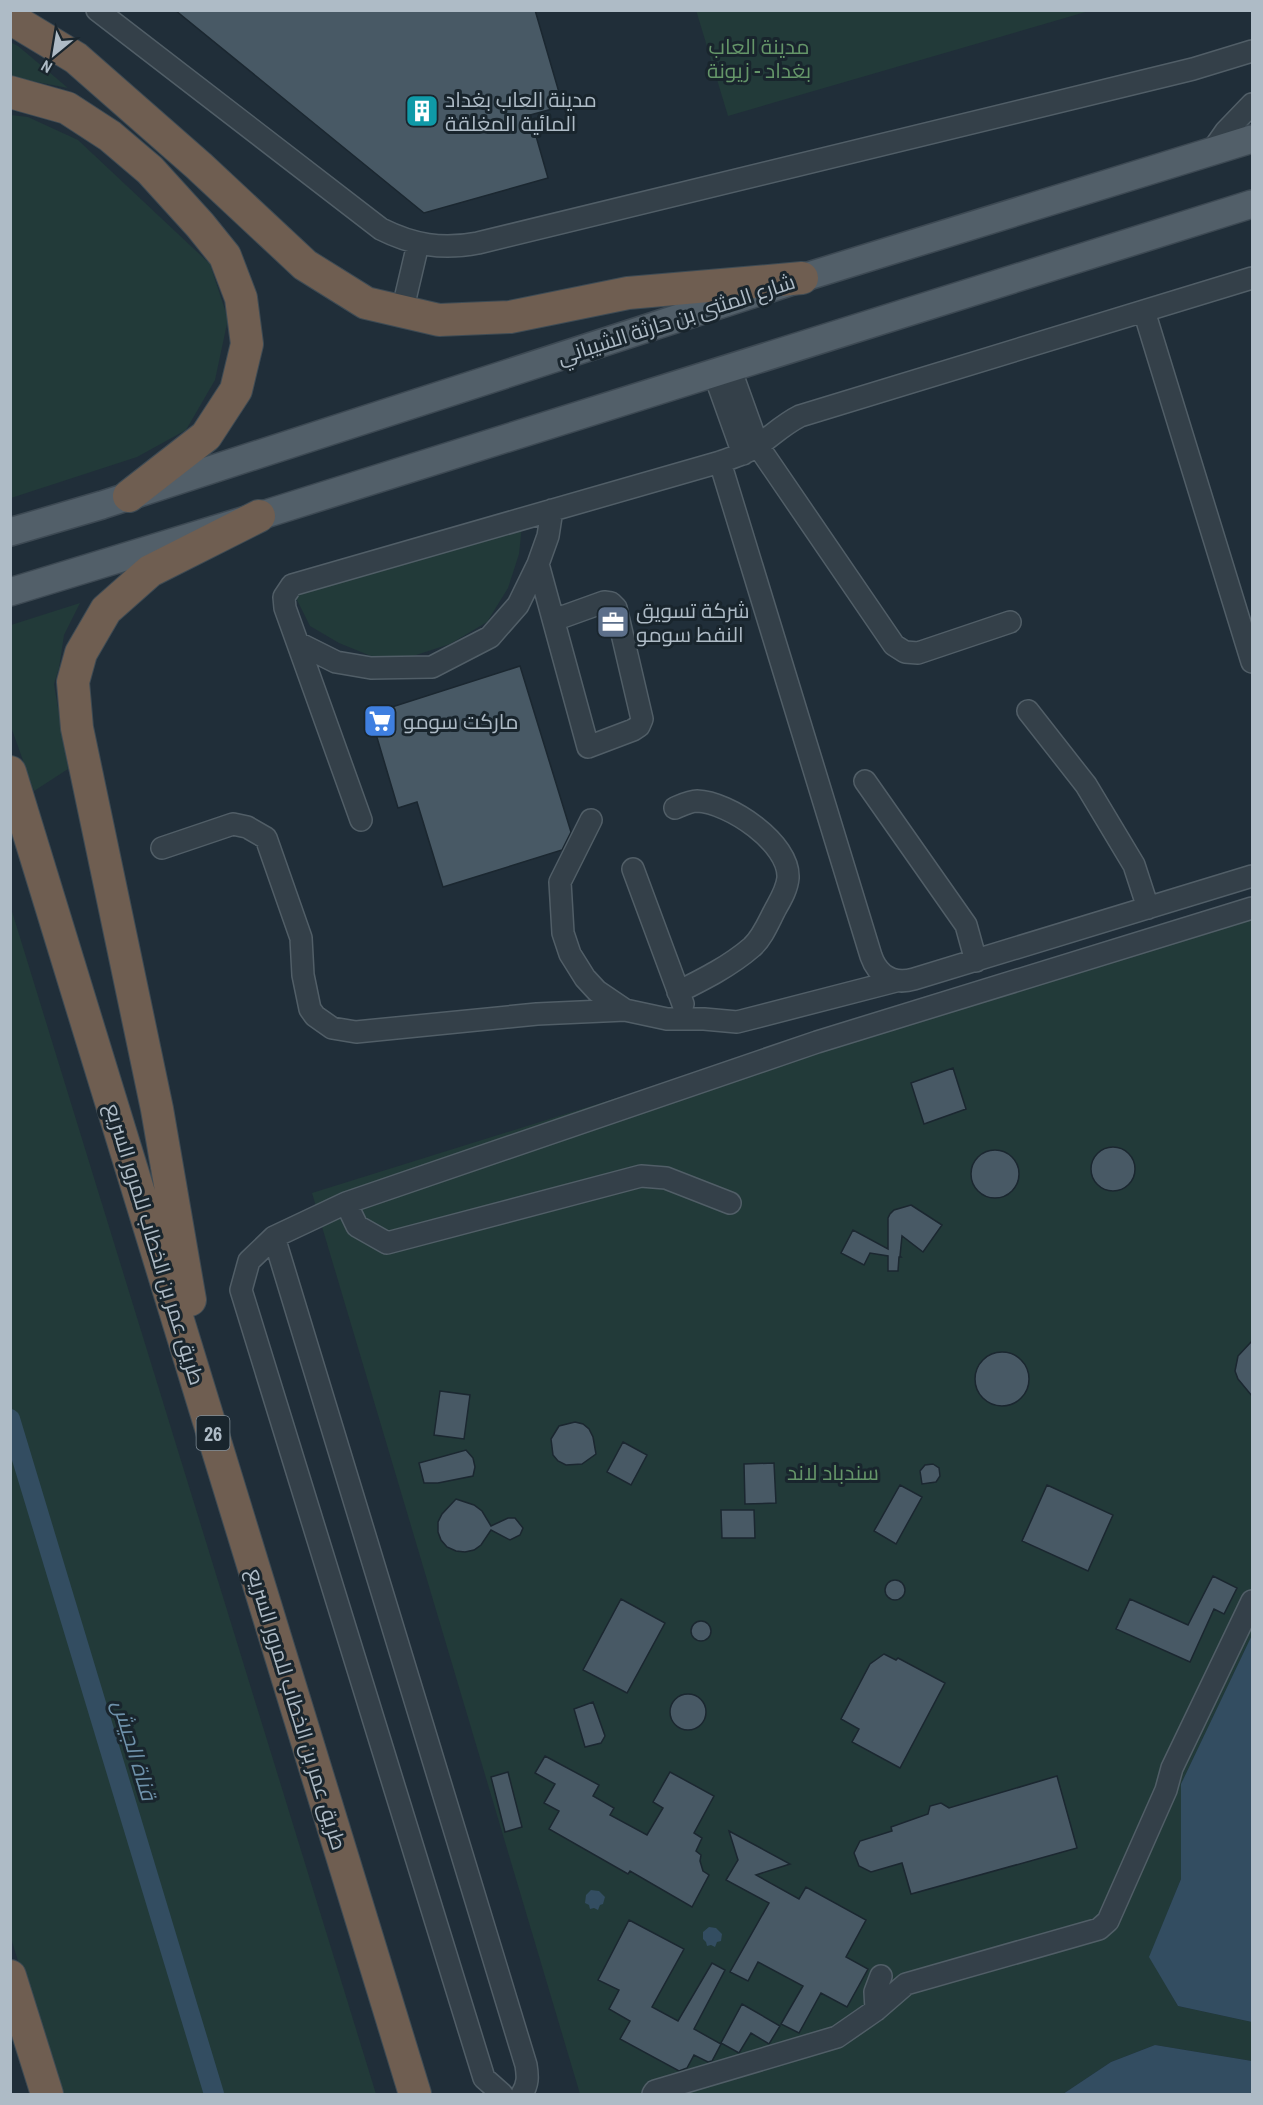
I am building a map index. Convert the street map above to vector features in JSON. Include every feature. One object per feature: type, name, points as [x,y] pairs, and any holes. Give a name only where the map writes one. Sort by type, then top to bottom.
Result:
[{"type":"highway","points":[[10,18],[76,58],[199,166],[305,265],[366,303],[439,320],[510,317],[628,294],[802,278]]},
{"type":"highway","points":[[10,92],[67,108],[110,136],[150,170],[225,256],[241,298],[247,344],[236,390],[206,436],[115,500]]},
{"type":"highway","points":[[213,1434],[157,1109],[77,728],[73,682],[81,653],[106,610],[150,571],[259,516]]},
{"type":"highway","name":"طريق عمر بن الخطاب للمرور السريع","points":[[10,772],[416,2094]]},
{"type":"highway","points":[[10,1976],[47,2094]]},
{"type":"main road","points":[[1212,151],[1252,133]]},
{"type":"main road","name":"شارع المثنى بن حارثة الشيباني","points":[[10,532],[802,278],[1252,139]]},
{"type":"main road","points":[[10,592],[1252,204]]},
{"type":"street","points":[[97,10],[381,229],[399,238],[438,247],[458,247],[478,243],[1193,69],[1252,51]]},
{"type":"street","points":[[1212,151],[1226,130],[1252,104]]},
{"type":"street","points":[[402,312],[418,244]]},
{"type":"street","points":[[361,820],[283,602],[285,592],[292,585],[720,462],[750,450],[782,426],[800,416],[1252,278]]},
{"type":"street","points":[[1144,311],[1252,662]]},
{"type":"street","points":[[722,371],[750,450],[894,645],[905,652],[918,653],[1010,622]]},
{"type":"street","points":[[720,462],[874,964],[887,978],[896,981]]},
{"type":"street","points":[[298,643],[336,662],[371,668],[432,667],[490,638],[518,605],[538,564],[548,536],[552,510]]},
{"type":"street","points":[[538,564],[588,747],[639,726],[642,719],[616,608],[611,603],[604,602],[554,620]]},
{"type":"street","points":[[1028,711],[1086,785],[1134,865],[1148,908]]},
{"type":"street","points":[[865,781],[966,925],[976,961]]},
{"type":"street","points":[[675,808],[695,801],[714,804],[757,827],[784,857],[788,878],[783,894],[753,946],[720,971],[678,992]]},
{"type":"street","points":[[591,820],[560,882],[563,933],[570,954],[585,978],[597,991],[626,1010]]},
{"type":"street","points":[[162,848],[233,825],[247,827],[266,838],[302,938],[303,975],[310,1009],[315,1016],[332,1028],[356,1032],[537,1014],[626,1010],[668,1019],[737,1022],[896,981],[914,979],[1252,876]]},
{"type":"street","points":[[633,869],[688,1019]]},
{"type":"street","points":[[502,2094],[484,2078],[241,1290],[249,1261],[274,1236],[346,1203],[817,1041],[1252,908]]},
{"type":"street","points":[[346,1203],[357,1226],[387,1243],[641,1176],[666,1178],[730,1203]]},
{"type":"street","points":[[274,1236],[526,2065],[527,2086],[522,2094]]},
{"type":"street","points":[[653,2094],[656,2091],[837,2037],[876,2010],[906,1984],[1099,1929],[1108,1921],[1166,1790],[1172,1768],[1252,1600]]},
{"type":"street","points":[[876,2010],[874,1992],[880,1976]]},
{"type":"green space","name":"مدينة العاب بغداد - زيونة","points":[[696,10],[1089,10],[1089,11],[728,116]]},
{"type":"green space","points":[[10,42],[18,46],[68,88],[11,77]]},
{"type":"green space","points":[[11,115],[28,117],[78,140],[210,264],[228,319],[215,380],[186,430],[137,457],[11,498]]},
{"type":"green space","points":[[522,525],[519,554],[508,588],[487,622],[450,644],[413,656],[371,656],[339,643],[310,626],[295,596]]},
{"type":"green space","points":[[80,603],[64,635],[54,684],[68,769],[34,791],[11,727],[11,625]]},
{"type":"green space","name":"سندباد لاند","points":[[1252,900],[1252,1635],[1181,1784],[1181,1879],[1150,1956],[1178,2006],[1252,2022],[1252,2061],[1155,2045],[1111,2062],[1063,2094],[580,2094],[312,1193]]},
{"type":"green space","points":[[10,905],[376,2094],[59,2094],[10,1935]]},
{"type":"water","points":[[1252,1635],[1252,2022],[1178,2006],[1149,1957],[1181,1879],[1181,1784]]},
{"type":"water","points":[[591,1890],[599,1891],[605,1897],[598,1910],[590,1909],[585,1903],[586,1895]]},
{"type":"water","points":[[709,1927],[716,1928],[722,1934],[721,1941],[717,1942],[715,1947],[707,1946],[703,1939],[703,1932]]},
{"type":"water","points":[[1155,2045],[1252,2061],[1252,2094],[1063,2094],[1111,2062]]},
{"type":"building","name":"مدينة العاب بغداد المائية المغلقة","points":[[175,10],[535,10],[563,106],[530,115],[548,178],[424,213]]},
{"type":"building","points":[[520,666],[571,832],[562,850],[443,887],[417,802],[398,808],[370,714]]},
{"type":"building","points":[[953,1068],[966,1109],[924,1124],[911,1083]]},
{"type":"building","points":[[1113,1147],[1129,1153],[1135,1169],[1129,1185],[1113,1191],[1097,1185],[1091,1169],[1097,1153]]},
{"type":"building","points":[[995,1150],[1012,1157],[1019,1174],[1012,1191],[995,1198],[978,1191],[971,1174],[978,1157]]},
{"type":"building","points":[[911,1205],[942,1225],[923,1252],[902,1236],[898,1271],[888,1271],[888,1256],[870,1253],[864,1265],[841,1253],[853,1230],[888,1249],[890,1214],[894,1210]]},
{"type":"building","points":[[1252,1341],[1252,1396],[1238,1379],[1235,1371],[1238,1356]]},
{"type":"building","points":[[1002,1352],[1012,1354],[1021,1360],[1027,1369],[1029,1379],[1027,1389],[1021,1398],[1012,1404],[1002,1406],[992,1404],[983,1398],[977,1389],[975,1379],[977,1369],[983,1360],[992,1354]]},
{"type":"building","points":[[440,1391],[470,1395],[464,1439],[434,1435]]},
{"type":"building","points":[[575,1422],[589,1429],[596,1454],[582,1464],[566,1465],[553,1455],[551,1439],[559,1426]]},
{"type":"building","points":[[623,1442],[647,1455],[631,1485],[607,1472]]},
{"type":"building","points":[[466,1450],[473,1458],[475,1467],[473,1476],[438,1483],[424,1483],[419,1463]]},
{"type":"building","points":[[774,1463],[776,1503],[745,1504],[744,1464]]},
{"type":"building","points":[[933,1464],[939,1468],[940,1476],[936,1482],[922,1484],[920,1471],[925,1465]]},
{"type":"building","points":[[900,1485],[922,1497],[896,1544],[874,1531]]},
{"type":"building","points":[[1047,1485],[1113,1515],[1088,1571],[1022,1541]]},
{"type":"building","points":[[456,1499],[474,1505],[482,1511],[491,1526],[508,1518],[515,1518],[523,1528],[520,1535],[510,1540],[491,1530],[481,1545],[474,1550],[456,1551],[447,1547],[438,1532],[438,1522]]},
{"type":"building","points":[[721,1510],[754,1510],[755,1538],[722,1538]]},
{"type":"building","points":[[1213,1576],[1237,1588],[1224,1614],[1214,1609],[1190,1662],[1116,1629],[1130,1599],[1188,1625]]},
{"type":"building","points":[[895,1580],[902,1583],[905,1590],[902,1597],[895,1600],[888,1597],[885,1590],[888,1583]]},
{"type":"building","points":[[621,1599],[665,1623],[627,1693],[583,1670]]},
{"type":"building","points":[[701,1621],[708,1624],[711,1631],[708,1638],[701,1641],[694,1638],[691,1631],[694,1624]]},
{"type":"building","points":[[884,1654],[896,1660],[898,1658],[945,1683],[900,1768],[852,1742],[859,1729],[841,1719],[870,1664]]},
{"type":"building","points":[[688,1694],[701,1699],[706,1712],[701,1725],[688,1730],[675,1725],[670,1712],[675,1699]]},
{"type":"building","points":[[593,1702],[605,1736],[601,1743],[585,1747],[574,1709]]},
{"type":"building","points":[[545,1756],[599,1785],[593,1796],[614,1808],[610,1815],[647,1835],[663,1808],[653,1802],[670,1772],[714,1796],[694,1833],[702,1838],[696,1851],[701,1855],[703,1871],[709,1875],[692,1907],[630,1871],[628,1874],[549,1829],[559,1811],[544,1803],[555,1784],[535,1773]]},
{"type":"building","points":[[508,1772],[522,1827],[505,1832],[491,1777]]},
{"type":"building","points":[[1057,1776],[1077,1848],[911,1894],[902,1863],[871,1872],[859,1866],[854,1853],[860,1841],[892,1831],[891,1827],[928,1814],[930,1806],[941,1803],[949,1808]]},
{"type":"building","points":[[729,1831],[790,1864],[756,1875],[799,1899],[806,1887],[866,1920],[846,1957],[868,1969],[847,2007],[821,1993],[799,2033],[781,2024],[803,1986],[758,1962],[748,1981],[730,1972],[769,1903],[726,1880],[738,1860]]},
{"type":"building","points":[[629,1920],[684,1949],[652,2007],[678,2021],[712,1963],[725,1970],[694,2029],[721,2044],[712,2061],[708,2062],[694,2055],[687,2068],[679,2071],[620,2039],[630,2021],[609,2009],[619,1990],[598,1980]]},
{"type":"building","points":[[742,2004],[780,2026],[769,2044],[751,2033],[739,2053],[721,2043]]},
{"type":"waterway","name":"قناة الجيش","points":[[10,1419],[214,2094]]},
{"type":"place","name":"مدينة العاب بغداد المائية المغلقة","points":[[422,111]]},
{"type":"place","name":"شركة تسويق النفط سومو","points":[[613,622]]},
{"type":"place","name":"ماركت سومو","points":[[380,721]]}]
